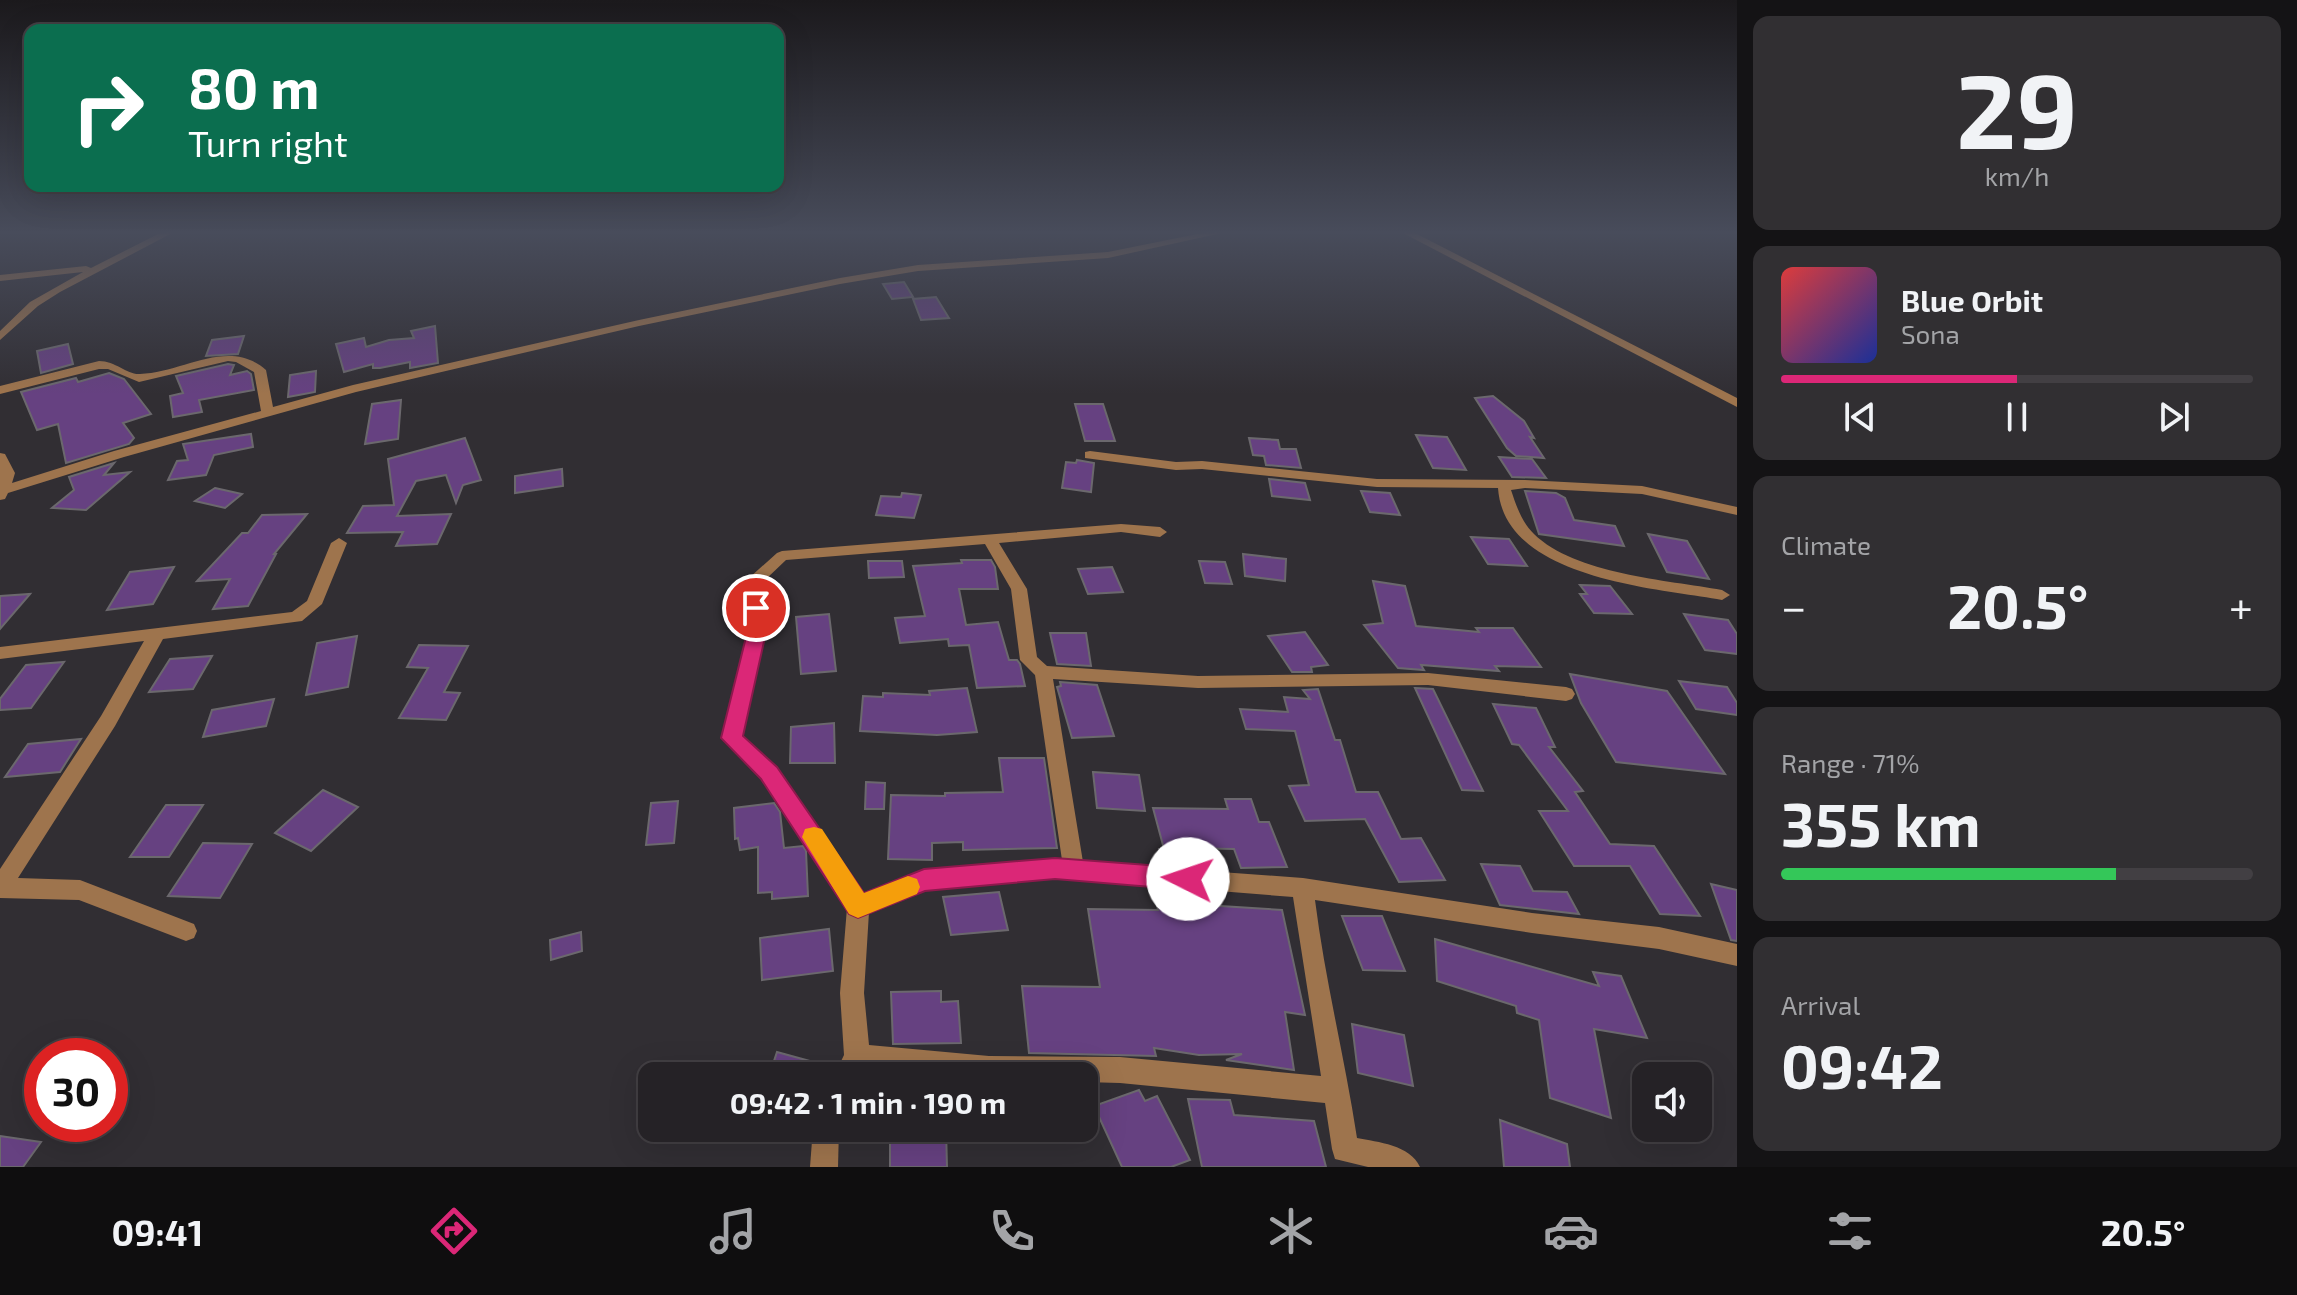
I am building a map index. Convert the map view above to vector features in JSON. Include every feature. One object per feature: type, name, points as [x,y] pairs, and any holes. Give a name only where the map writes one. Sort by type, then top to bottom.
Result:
[{"type":"street","points":[[0,337],[34,304],[65,285]]},
{"type":"street","points":[[0,457],[4,472],[2,493],[268,412],[368,385],[819,285]]},
{"type":"street","points":[[1509,285],[1737,403]]},
{"type":"street","points":[[0,390],[99,365],[114,364],[131,378],[139,378],[228,358],[239,359],[260,370],[268,412]]},
{"type":"street","points":[[1090,455],[1176,466],[1202,465],[1377,483],[1642,490],[1737,511]]},
{"type":"street","points":[[1506,485],[1504,490],[1514,516],[1530,539],[1543,549],[1623,577],[1722,595]]},
{"type":"street","points":[[852,1062],[852,993],[858,906],[769,773],[732,738],[755,637],[757,578],[782,556],[1121,528],[1160,532]]},
{"type":"street","points":[[989,538],[1019,589],[1029,660],[1043,672],[1198,682],[1428,679],[1566,694]]},
{"type":"street","points":[[0,653],[296,617],[314,604],[339,543]]},
{"type":"street","points":[[1,888],[108,721],[158,632]]},
{"type":"street","points":[[1043,672],[1074,871]]},
{"type":"street","points":[[858,906],[924,880],[1055,869],[1303,888],[1532,923],[1659,938],[1737,955]]},
{"type":"street","points":[[1,888],[80,890],[186,931]]},
{"type":"street","points":[[1303,888],[1306,923],[1348,1158],[1387,1157],[1406,1167]]},
{"type":"street","points":[[1098,1070],[1338,1091]]},
{"type":"street","points":[[824,1167],[825,1142]]},
{"type":"building","points":[[884,285],[906,285],[913,297],[892,299]]},
{"type":"building","points":[[936,297],[949,318],[921,320],[913,299]]},
{"type":"building","points":[[435,326],[438,363],[410,368],[410,362],[380,368],[373,368],[373,364],[344,372],[336,344],[364,338],[366,347],[389,340],[414,338],[411,331]]},
{"type":"building","points":[[244,336],[238,354],[206,356],[212,340]]},
{"type":"building","points":[[68,344],[73,364],[41,373],[37,351]]},
{"type":"building","points":[[234,365],[230,375],[247,371],[251,374],[254,390],[199,400],[202,412],[173,417],[170,396],[183,393],[176,376]]},
{"type":"building","points":[[316,371],[315,392],[288,397],[290,375]]},
{"type":"building","points":[[109,373],[124,379],[151,414],[123,423],[134,438],[129,444],[66,463],[58,424],[37,430],[21,392]]},
{"type":"building","points":[[1493,396],[1524,421],[1544,458],[1516,456],[1507,448],[1475,398]]},
{"type":"building","points":[[401,400],[398,439],[365,444],[372,404]]},
{"type":"building","points":[[1075,404],[1103,404],[1115,441],[1085,441]]},
{"type":"building","points":[[251,434],[253,447],[214,455],[206,475],[168,480],[177,461],[188,460],[183,444]]},
{"type":"building","points":[[1416,435],[1447,437],[1466,470],[1433,468]]},
{"type":"building","points":[[465,438],[481,480],[463,485],[456,503],[446,475],[416,481],[397,516],[451,514],[437,544],[396,546],[403,532],[347,533],[363,506],[394,505],[388,459]]},
{"type":"building","points":[[1249,438],[1278,440],[1280,449],[1296,449],[1301,468],[1266,465],[1264,456],[1253,455]]},
{"type":"building","points":[[1499,457],[1532,459],[1546,478],[1512,477]]},
{"type":"building","points":[[1077,460],[1094,463],[1091,492],[1062,488],[1066,462],[1076,463]]},
{"type":"building","points":[[114,463],[104,475],[130,472],[86,510],[52,508],[74,490],[69,477]]},
{"type":"building","points":[[562,469],[563,486],[515,493],[515,476]]},
{"type":"building","points":[[1269,479],[1305,483],[1310,500],[1272,496]]},
{"type":"building","points":[[215,488],[242,494],[225,508],[195,501]]},
{"type":"building","points":[[1361,491],[1390,493],[1400,515],[1370,512]]},
{"type":"building","points":[[1525,491],[1556,493],[1565,498],[1574,520],[1615,526],[1624,546],[1539,534]]},
{"type":"building","points":[[902,493],[921,495],[914,518],[876,515],[881,496],[901,497]]},
{"type":"building","points":[[307,514],[274,554],[248,606],[213,609],[230,579],[197,581],[242,533],[248,533],[262,515]]},
{"type":"building","points":[[1648,534],[1687,541],[1709,579],[1667,572]]},
{"type":"building","points":[[1471,537],[1509,539],[1527,566],[1488,564]]},
{"type":"building","points":[[1243,554],[1286,559],[1285,581],[1245,576]]},
{"type":"building","points":[[961,560],[991,560],[995,567],[998,589],[959,589],[966,625],[998,622],[1009,660],[1017,660],[1020,664],[1025,686],[977,688],[969,645],[949,646],[948,639],[900,643],[895,618],[925,616],[913,566],[962,563]]},
{"type":"building","points":[[868,561],[902,561],[904,577],[869,578]]},
{"type":"building","points":[[1199,561],[1225,562],[1232,584],[1205,583]]},
{"type":"building","points":[[174,567],[153,604],[107,610],[130,572]]},
{"type":"building","points":[[1112,567],[1123,592],[1088,594],[1078,569]]},
{"type":"building","points":[[1373,581],[1405,586],[1416,626],[1479,632],[1476,628],[1513,628],[1541,667],[1495,666],[1499,671],[1421,665],[1424,670],[1398,668],[1364,625],[1383,623]]},
{"type":"building","points":[[1580,585],[1610,586],[1632,614],[1594,613],[1580,594],[1587,594]]},
{"type":"building","points":[[30,594],[0,629],[0,596]]},
{"type":"building","points":[[829,614],[836,671],[801,674],[796,617]]},
{"type":"building","points":[[1684,614],[1728,620],[1737,634],[1737,654],[1705,650]]},
{"type":"building","points":[[1305,632],[1328,665],[1311,667],[1312,672],[1292,672],[1268,636]]},
{"type":"building","points":[[1050,633],[1086,633],[1091,666],[1057,664]]},
{"type":"building","points":[[357,636],[348,687],[306,695],[317,643]]},
{"type":"building","points":[[419,645],[468,646],[444,692],[460,693],[446,720],[399,718],[428,668],[407,667]]},
{"type":"building","points":[[212,656],[193,689],[149,692],[170,659]]},
{"type":"building","points":[[64,662],[31,708],[0,710],[0,699],[26,665]]},
{"type":"building","points":[[1570,674],[1667,691],[1725,774],[1616,762],[1581,703]]},
{"type":"building","points":[[1679,681],[1727,687],[1737,703],[1737,715],[1696,709]]},
{"type":"building","points":[[1060,682],[1097,685],[1114,736],[1072,738],[1057,687],[1061,686]]},
{"type":"building","points":[[967,688],[977,732],[937,735],[860,731],[863,696],[883,697],[883,693],[930,695],[929,691]]},
{"type":"building","points":[[1415,688],[1433,689],[1483,791],[1462,790]]},
{"type":"building","points":[[1318,689],[1335,740],[1340,740],[1356,792],[1378,792],[1401,839],[1421,838],[1445,880],[1399,882],[1365,819],[1305,821],[1289,786],[1309,785],[1295,731],[1246,729],[1240,709],[1288,712],[1284,697],[1310,699],[1303,690]]},
{"type":"building","points":[[274,699],[266,726],[203,737],[212,710]]},
{"type":"building","points":[[1493,704],[1536,708],[1555,747],[1549,747],[1583,791],[1575,792],[1610,844],[1654,846],[1700,916],[1660,914],[1630,866],[1574,866],[1539,811],[1568,811],[1519,745],[1512,744]]},
{"type":"building","points":[[834,723],[835,763],[790,763],[791,727]]},
{"type":"building","points":[[81,739],[60,772],[5,777],[28,744]]},
{"type":"building","points":[[999,758],[1044,758],[1057,848],[963,850],[963,842],[932,843],[932,860],[888,859],[891,795],[945,796],[945,793],[1003,792]]},
{"type":"building","points":[[1093,772],[1139,775],[1145,811],[1097,808]]},
{"type":"building","points":[[866,782],[885,783],[884,809],[865,809]]},
{"type":"building","points":[[323,790],[358,807],[311,851],[275,833]]},
{"type":"building","points":[[1225,799],[1251,799],[1259,822],[1269,822],[1287,867],[1241,868],[1234,849],[1180,848],[1183,866],[1161,865],[1159,849],[1164,849],[1153,808],[1228,809]]},
{"type":"building","points":[[678,801],[674,843],[646,845],[651,803]]},
{"type":"building","points":[[774,803],[780,812],[784,848],[803,846],[806,851],[808,896],[772,899],[772,892],[758,893],[758,847],[740,850],[738,838],[735,839],[734,808]]},
{"type":"building","points":[[166,805],[203,805],[169,857],[130,857]]},
{"type":"building","points":[[203,843],[252,844],[220,898],[168,896]]},
{"type":"building","points":[[1481,864],[1520,866],[1533,891],[1567,892],[1579,914],[1500,905]]},
{"type":"building","points":[[1711,884],[1737,890],[1737,941],[1731,940]]},
{"type":"building","points":[[1164,890],[1187,892],[1188,901],[1205,902],[1205,905],[1282,910],[1305,1015],[1285,1012],[1294,1070],[1226,1060],[1242,1054],[1199,1055],[1154,1048],[1156,1056],[1029,1053],[1022,986],[1100,987],[1088,909],[1158,910],[1156,899],[1166,900]]},
{"type":"building","points":[[999,892],[1008,930],[951,935],[943,897]]},
{"type":"building","points":[[1342,916],[1382,916],[1405,971],[1363,970]]},
{"type":"building","points":[[829,929],[833,971],[762,980],[760,938]]},
{"type":"building","points":[[581,932],[582,951],[551,960],[550,940]]},
{"type":"building","points":[[1435,939],[1599,986],[1593,972],[1621,976],[1647,1038],[1594,1029],[1611,1118],[1550,1098],[1539,1020],[1517,1013],[1516,1006],[1437,981]]},
{"type":"building","points":[[941,991],[941,1002],[958,1001],[961,1043],[893,1044],[891,992]]},
{"type":"building","points":[[1352,1024],[1404,1035],[1413,1086],[1358,1073]]},
{"type":"building","points":[[777,1052],[813,1062],[774,1062]]},
{"type":"building","points":[[1139,1090],[1145,1101],[1157,1096],[1190,1160],[1171,1167],[1122,1167],[1098,1115],[1098,1105]]},
{"type":"building","points":[[1188,1099],[1230,1100],[1234,1115],[1314,1121],[1326,1167],[1202,1167]]},
{"type":"building","points":[[1500,1120],[1567,1144],[1570,1167],[1504,1167]]},
{"type":"building","points":[[0,1136],[24,1140],[24,1142],[41,1142],[23,1167],[0,1167]]},
{"type":"building","points":[[890,1142],[946,1142],[947,1167],[890,1167]]},
{"type":"slow traffic","points":[[814,837],[858,906],[908,887]]},
{"type":"route","points":[[756,608],[755,637],[732,738],[769,773],[858,906],[924,880],[1055,869],[1188,879]]}]
